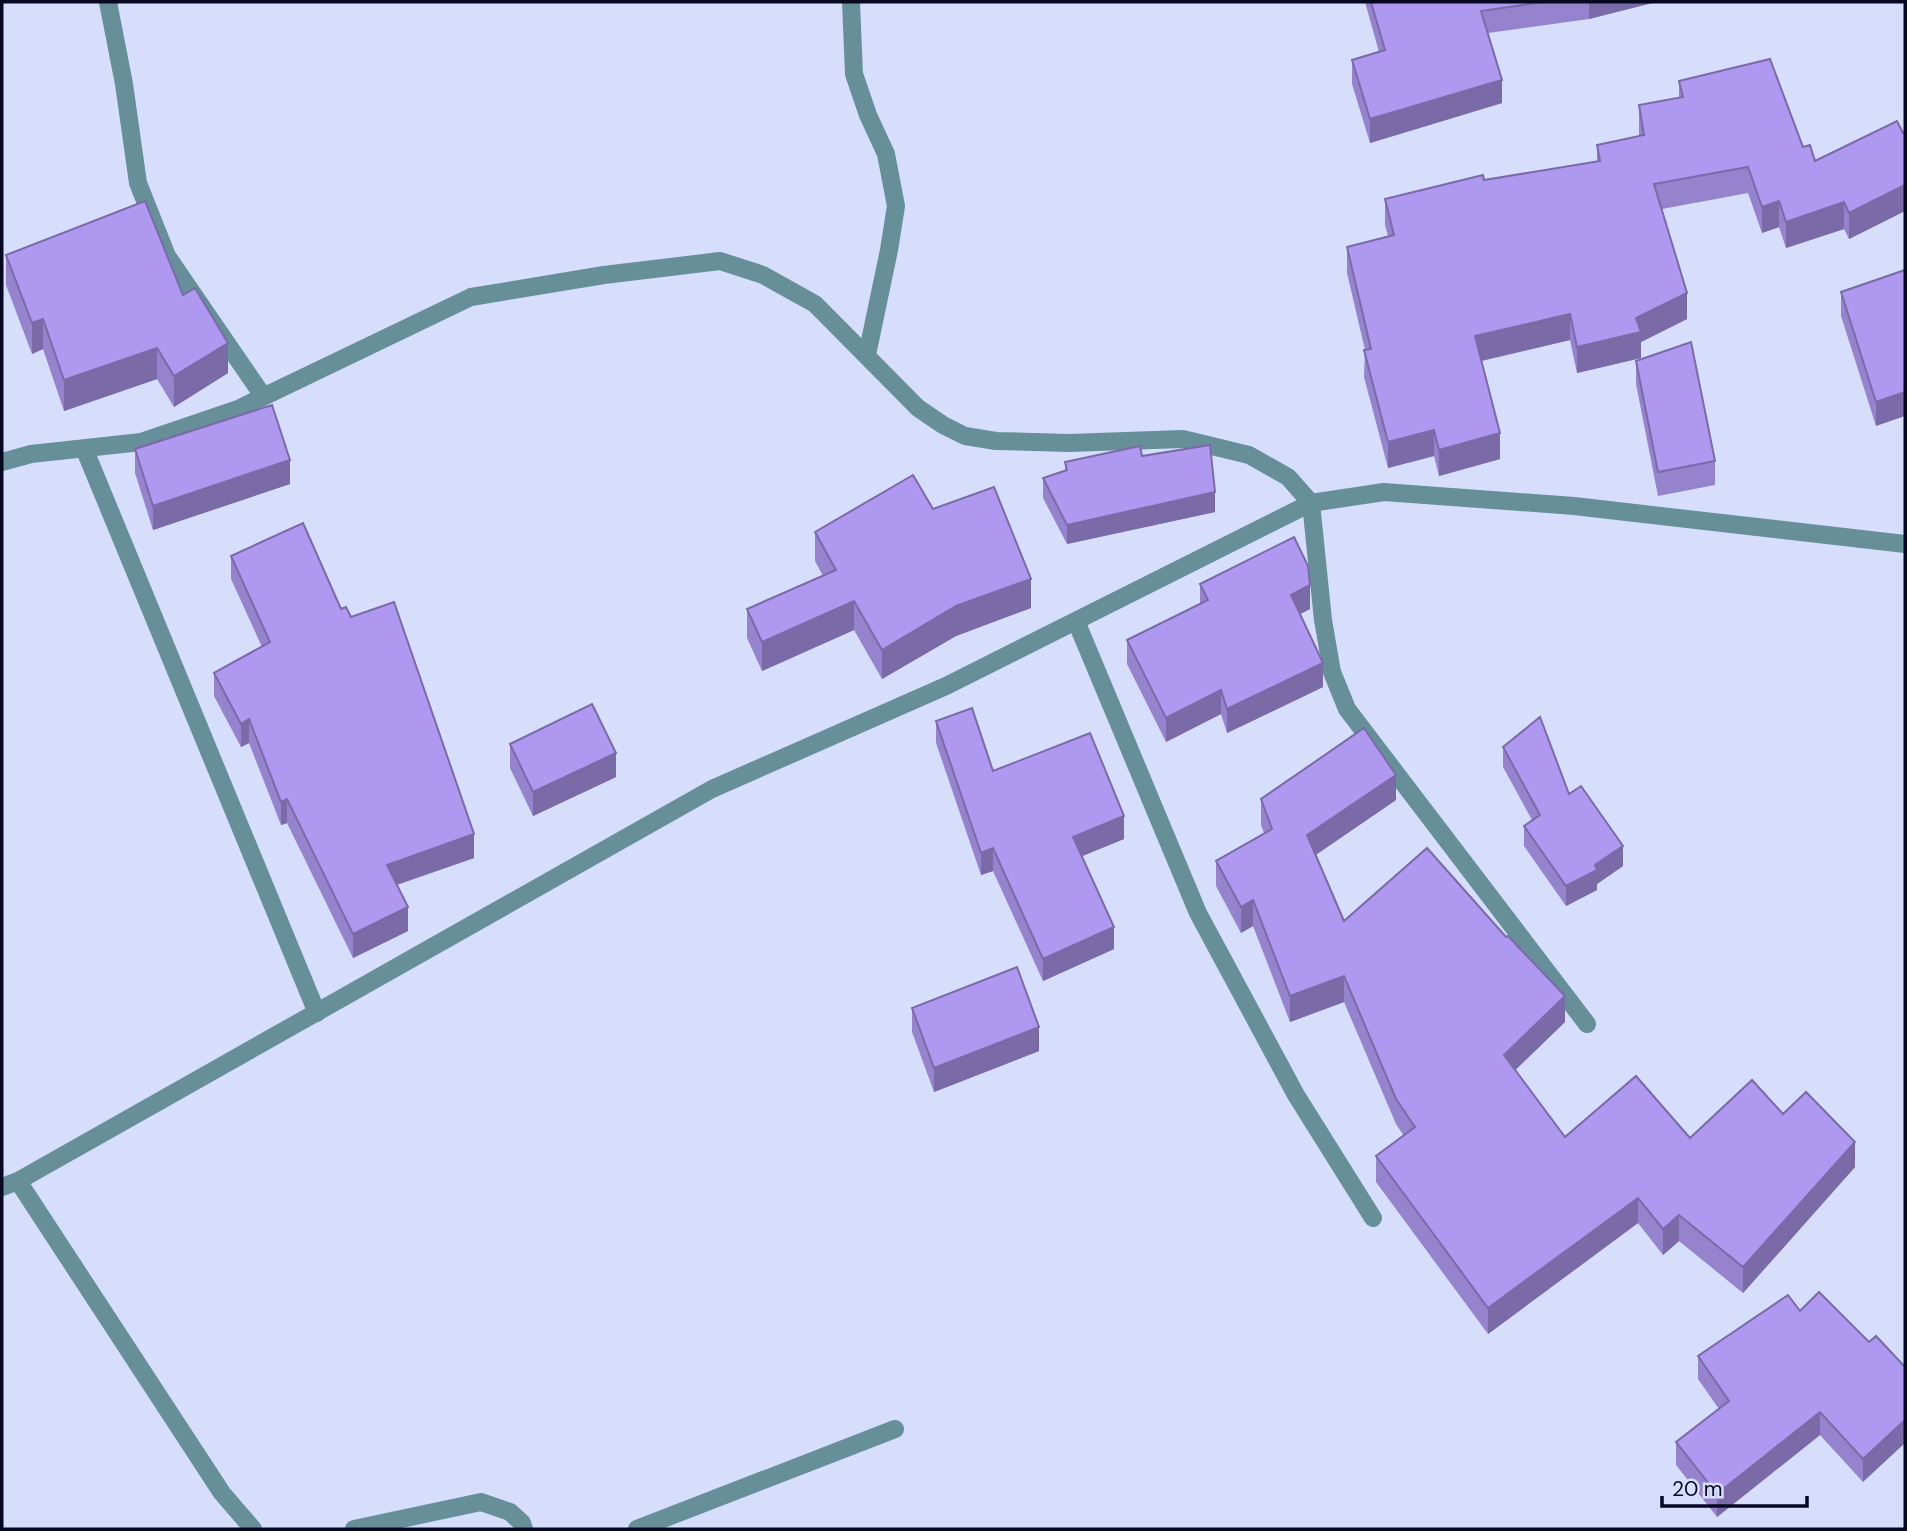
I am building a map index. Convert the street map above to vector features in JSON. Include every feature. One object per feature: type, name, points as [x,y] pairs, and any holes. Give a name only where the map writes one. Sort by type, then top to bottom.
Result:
[{"type":"street","points":[[108,2],[124,84],[138,183],[167,256],[263,396]]},
{"type":"street","points":[[851,2],[855,74],[868,115],[886,154],[895,206],[889,250],[867,355]]},
{"type":"street","points":[[2,462],[32,454],[141,442],[238,409],[471,297],[604,275],[720,261],[763,275],[815,304],[918,408],[965,436],[996,441],[1069,443],[1182,439],[1249,455],[1288,477],[1311,503],[1323,620],[1332,672],[1347,709],[1587,1024]]},
{"type":"street","points":[[84,448],[317,1013]]},
{"type":"street","points":[[253,1529],[222,1493],[10,1184],[712,789],[946,686],[1311,503],[1384,492],[1574,506],[1905,544]]},
{"type":"street","points":[[1076,621],[1198,913],[1296,1095],[1373,1218]]},
{"type":"street","points":[[637,1529],[895,1429]]},
{"type":"street","points":[[354,1529],[481,1502],[510,1512],[522,1523],[524,1529]]},
{"type":"building","points":[[1371,2],[1543,2],[1481,11],[1502,80],[1370,119],[1352,60],[1385,50]]},
{"type":"building","points":[[1770,59],[1803,147],[1810,145],[1815,161],[1897,121],[1903,133],[1905,132],[1905,185],[1849,213],[1844,202],[1786,222],[1779,201],[1762,207],[1748,167],[1654,184],[1687,293],[1636,318],[1641,332],[1577,347],[1570,314],[1475,336],[1500,433],[1439,450],[1434,430],[1388,442],[1364,350],[1371,349],[1347,247],[1394,235],[1385,199],[1483,175],[1484,180],[1600,161],[1597,145],[1644,135],[1639,105],[1683,97],[1679,81]]},
{"type":"building","points":[[145,201],[183,295],[195,288],[228,343],[174,376],[157,348],[64,380],[43,319],[32,323],[6,255]]},
{"type":"building","points":[[1905,270],[1905,392],[1876,402],[1841,292]]},
{"type":"building","points":[[1691,342],[1715,461],[1658,472],[1636,361]]},
{"type":"building","points":[[272,405],[290,460],[153,506],[135,449]]},
{"type":"building","points":[[1210,445],[1215,492],[1067,525],[1043,478],[1067,470],[1065,462],[1140,446],[1142,456]]},
{"type":"building","points":[[913,475],[933,509],[994,487],[1031,579],[956,606],[882,650],[854,601],[762,642],[747,609],[836,570],[815,532]]},
{"type":"building","points":[[303,523],[341,609],[346,607],[351,617],[394,602],[474,834],[387,865],[408,907],[353,934],[287,799],[281,802],[249,719],[241,724],[214,673],[270,642],[231,556]]},
{"type":"building","points":[[1294,537],[1308,566],[1310,585],[1291,595],[1323,663],[1227,709],[1221,690],[1166,718],[1127,640],[1208,600],[1200,584]]},
{"type":"building","points":[[592,704],[616,753],[533,792],[510,744]]},
{"type":"building","points":[[972,708],[993,771],[1090,733],[1124,816],[1073,837],[1114,927],[1043,959],[993,848],[981,853],[936,721]]},
{"type":"building","points":[[1540,717],[1569,794],[1581,786],[1623,846],[1595,865],[1597,870],[1566,886],[1524,826],[1540,815],[1503,747]]},
{"type":"building","points":[[1364,728],[1396,775],[1307,835],[1344,921],[1427,848],[1506,937],[1508,936],[1565,996],[1504,1055],[1565,1137],[1636,1076],[1690,1138],[1752,1080],[1783,1114],[1806,1092],[1855,1142],[1743,1267],[1679,1215],[1663,1229],[1638,1198],[1488,1308],[1376,1156],[1415,1127],[1396,1099],[1344,976],[1290,996],[1253,900],[1241,907],[1216,861],[1272,829],[1261,799]]},
{"type":"building","points":[[1017,967],[1039,1027],[934,1068],[912,1008]]},
{"type":"building","points":[[1819,1292],[1869,1342],[1876,1336],[1905,1367],[1905,1420],[1863,1459],[1820,1412],[1717,1494],[1676,1442],[1729,1401],[1698,1356],[1788,1295],[1800,1311]]}]
